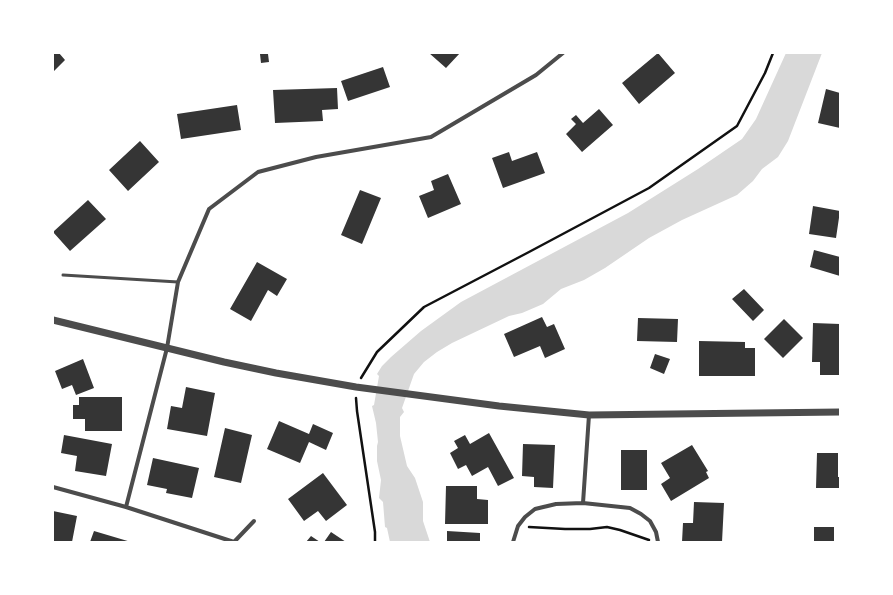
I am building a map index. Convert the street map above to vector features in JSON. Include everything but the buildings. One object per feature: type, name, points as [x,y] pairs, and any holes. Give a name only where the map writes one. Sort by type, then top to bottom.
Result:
[{"type":"street","points":[[126,507],[168,348],[178,282],[209,209],[258,172],[316,157],[431,137],[536,75],[562,53]]},
{"type":"street","points":[[53,320],[276,373],[372,389],[499,406],[589,415],[840,412]]},
{"type":"street","points":[[583,503],[589,415]]},
{"type":"street","points":[[53,487],[126,507],[234,542],[254,521]]},
{"type":"street","points":[[513,542],[518,526],[525,517],[535,510],[556,504],[583,503],[630,508],[650,521],[656,532],[658,542]]},
{"type":"lane","points":[[62,275],[178,282]]},
{"type":"path","points":[[375,542],[375,532],[357,411],[356,386],[376,352],[424,307],[649,188],[737,126],[765,73],[773,53]]},
{"type":"path","points":[[518,526],[565,529],[607,527],[655,542]]},
{"type":"shaded area","points":[[786,53],[822,53],[788,141],[778,157],[762,169],[753,181],[737,195],[682,220],[649,238],[605,268],[584,280],[561,289],[543,304],[522,313],[509,316],[452,343],[424,362],[414,374],[402,408],[404,412],[400,417],[400,436],[407,466],[415,478],[423,502],[423,521],[430,542],[390,542],[387,528],[385,527],[383,502],[379,498],[381,480],[377,461],[378,442],[376,423],[372,406],[374,405],[379,376],[377,374],[382,366],[421,331],[461,302],[628,213],[698,169],[742,139],[756,119]]}]
